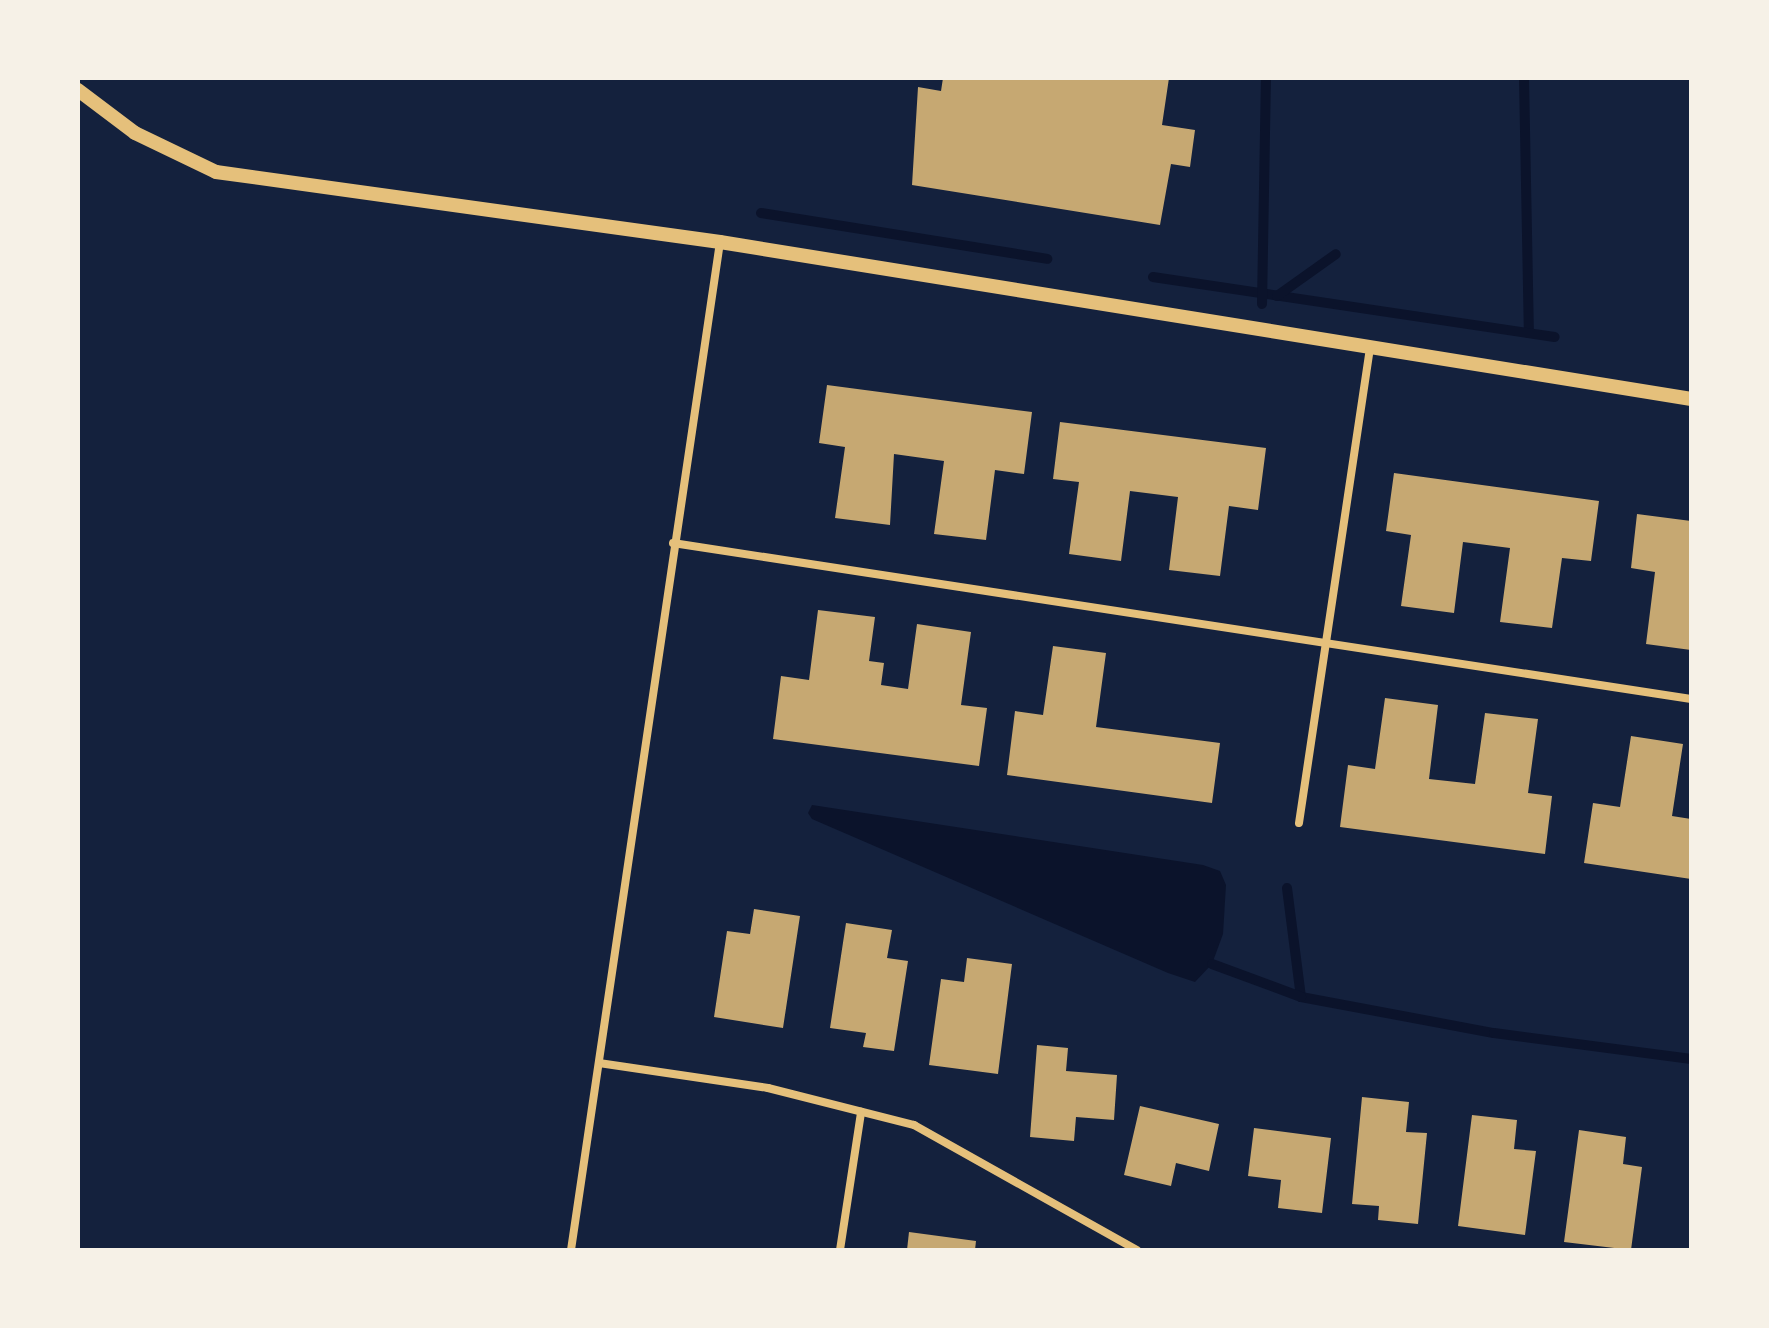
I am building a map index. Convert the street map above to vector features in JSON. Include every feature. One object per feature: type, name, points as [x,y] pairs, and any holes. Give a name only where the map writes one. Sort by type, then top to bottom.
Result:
[{"type":"street","points":[[78,90],[135,133],[216,172],[720,242],[1691,399]]},
{"type":"street","points":[[571,1250],[673,543],[720,242]]},
{"type":"street","points":[[1299,823],[1370,348]]},
{"type":"street","points":[[673,543],[1328,640],[1691,699]]},
{"type":"street","points":[[599,1063],[768,1088],[914,1125],[1137,1250]]},
{"type":"street","points":[[840,1250],[861,1112]]},
{"type":"water","points":[[812,805],[1203,865],[1220,871],[1226,885],[1223,934],[1212,964],[1195,982],[812,819],[808,813]]},
{"type":"building","points":[[943,78],[1169,78],[1162,125],[1195,130],[1190,167],[1171,164],[1160,225],[912,185],[918,87],[941,91]]},
{"type":"building","points":[[827,385],[1032,412],[1024,474],[995,470],[986,540],[934,534],[944,461],[894,454],[890,525],[835,518],[845,447],[819,443]]},
{"type":"building","points":[[1060,422],[1266,448],[1258,510],[1229,506],[1220,576],[1169,570],[1178,497],[1130,491],[1121,561],[1069,554],[1079,482],[1053,479]]},
{"type":"building","points":[[1394,473],[1599,501],[1591,561],[1562,558],[1552,628],[1500,622],[1510,548],[1463,542],[1454,613],[1401,606],[1411,535],[1386,531]]},
{"type":"building","points":[[1637,514],[1691,521],[1691,650],[1646,644],[1655,572],[1631,568]]},
{"type":"building","points":[[818,610],[875,617],[869,661],[884,663],[881,685],[908,689],[917,624],[971,632],[961,705],[987,708],[979,766],[773,739],[781,676],[809,680]]},
{"type":"building","points":[[1053,646],[1106,653],[1096,727],[1220,743],[1212,803],[1007,775],[1015,711],[1043,715]]},
{"type":"building","points":[[1385,698],[1438,705],[1429,779],[1475,784],[1485,713],[1538,719],[1528,793],[1552,796],[1545,854],[1340,827],[1348,765],[1375,769]]},
{"type":"building","points":[[1631,736],[1683,744],[1672,816],[1691,819],[1691,879],[1584,863],[1593,803],[1620,807]]},
{"type":"building","points":[[754,909],[800,916],[783,1028],[714,1017],[727,931],[750,934]]},
{"type":"building","points":[[846,923],[892,930],[887,958],[908,961],[894,1051],[863,1047],[866,1033],[830,1028]]},
{"type":"building","points":[[967,958],[1012,964],[998,1074],[929,1065],[941,979],[964,982]]},
{"type":"building","points":[[1037,1045],[1068,1048],[1066,1071],[1117,1075],[1114,1120],[1076,1117],[1074,1141],[1030,1137]]},
{"type":"building","points":[[1362,1097],[1409,1102],[1406,1132],[1427,1133],[1418,1224],[1378,1220],[1379,1206],[1352,1204]]},
{"type":"building","points":[[1140,1106],[1219,1124],[1209,1171],[1176,1163],[1171,1186],[1124,1175]]},
{"type":"building","points":[[1472,1115],[1517,1120],[1514,1149],[1536,1151],[1525,1235],[1458,1226]]},
{"type":"building","points":[[1254,1128],[1331,1138],[1322,1213],[1278,1208],[1281,1180],[1248,1176]]},
{"type":"building","points":[[1579,1130],[1626,1137],[1623,1164],[1642,1167],[1631,1250],[1564,1242]]},
{"type":"building","points":[[909,1232],[976,1241],[975,1250],[907,1250]]},
{"type":"waterway","points":[[1262,304],[1266,78]]},
{"type":"waterway","points":[[1524,78],[1529,333]]},
{"type":"waterway","points":[[761,213],[1047,259]]},
{"type":"waterway","points":[[1277,296],[1336,254]]},
{"type":"waterway","points":[[1153,277],[1555,337]]},
{"type":"waterway","points":[[1287,888],[1301,997],[1494,1033],[1691,1059]]},
{"type":"waterway","points":[[1212,964],[1301,997]]}]
